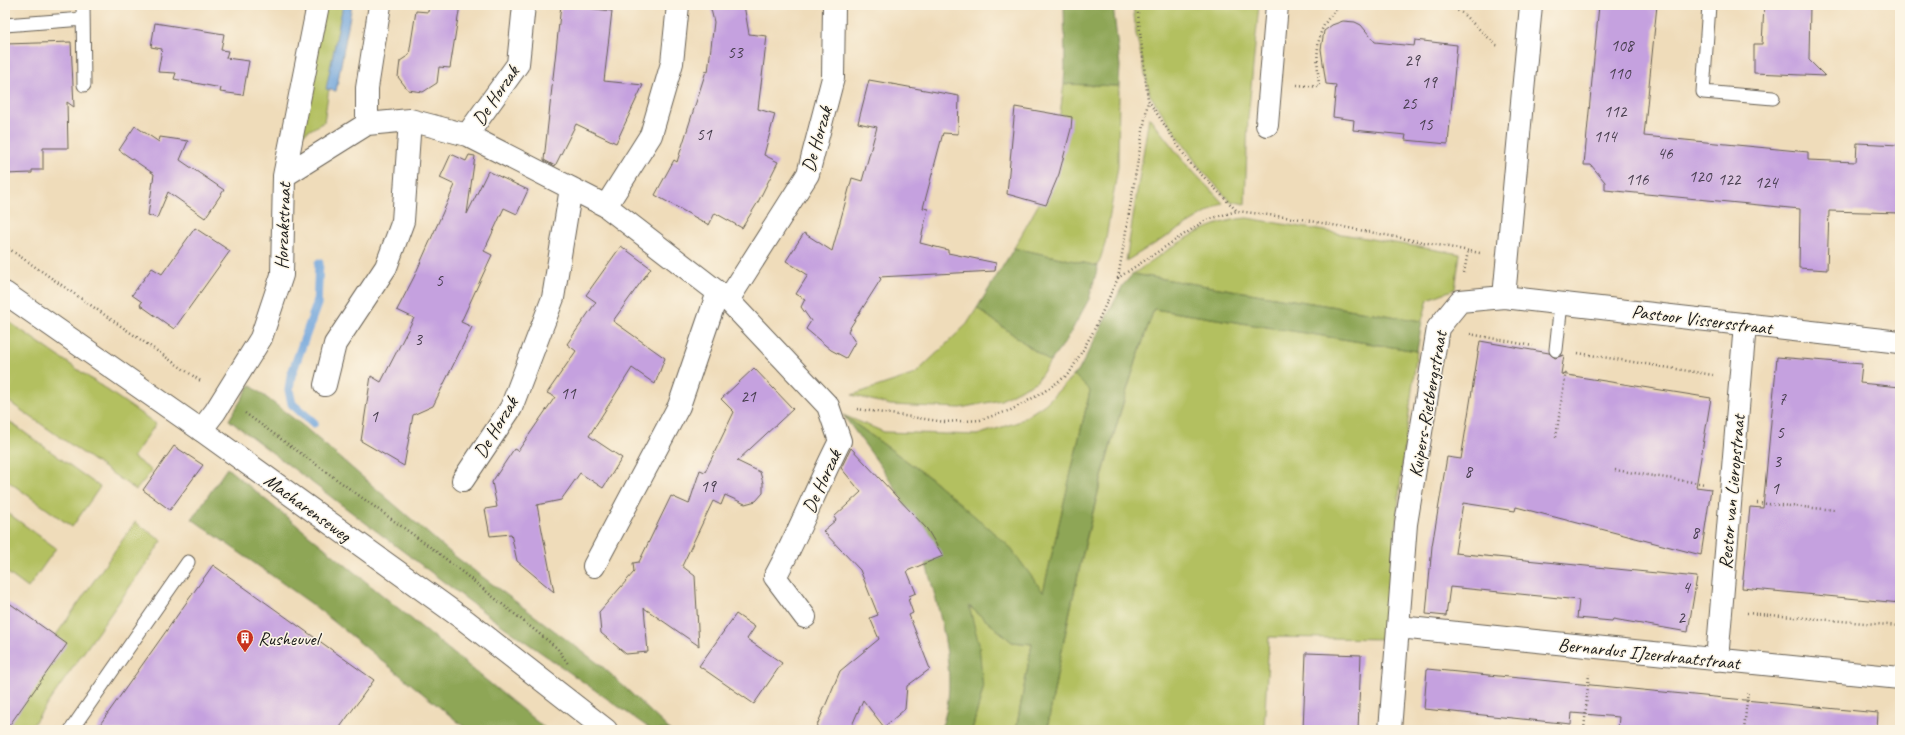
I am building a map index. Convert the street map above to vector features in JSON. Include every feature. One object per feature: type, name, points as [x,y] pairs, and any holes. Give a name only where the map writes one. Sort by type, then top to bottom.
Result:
[{"type":"street","name":"Horzakstraat","points":[[201,430],[224,397],[260,338],[282,275],[284,176],[318,5]]},
{"type":"street","points":[[367,124],[367,88],[380,5]]},
{"type":"street","name":"De Horzak","points":[[467,135],[518,64],[524,5]]},
{"type":"street","points":[[606,206],[651,135],[672,63],[678,5]]},
{"type":"street","name":"De Horzak","points":[[594,566],[679,406],[723,296],[808,174],[833,78],[834,5]]},
{"type":"street","points":[[1267,125],[1277,5]]},
{"type":"street","points":[[1504,296],[1531,5]]},
{"type":"street","name":"De Horzak","points":[[284,176],[367,124],[410,120],[467,135],[606,206],[723,296],[828,406],[840,441],[820,479],[790,550],[775,577],[805,616]]},
{"type":"street","points":[[325,385],[335,344],[386,267],[402,221],[410,120]]},
{"type":"street","name":"De Horzak","points":[[463,480],[511,408],[553,298],[571,188]]},
{"type":"street","name":"Macharenseweg","points":[[5,293],[201,430],[466,621],[606,730]]},
{"type":"street","name":"Pastoor Vissersstraat","points":[[1504,296],[1900,342]]},
{"type":"street","name":"Kuipers-Rietbergstraat","points":[[1390,730],[1406,524],[1438,328],[1460,301],[1504,296]]},
{"type":"street","name":"Rector van Lieropstraat","points":[[1717,660],[1745,324]]},
{"type":"street","name":"Bernardus IJzerdraatstraat","points":[[1399,627],[1591,648],[1900,678]]},
{"type":"lane","points":[[83,5],[84,85]]},
{"type":"lane","points":[[1709,5],[1702,92],[1773,98]]},
{"type":"lane","points":[[5,25],[83,19]]},
{"type":"lane","points":[[1561,303],[1562,351]]},
{"type":"lane","points":[[71,730],[188,562]]},
{"type":"path","points":[[828,406],[878,411],[945,422],[980,420],[1011,410],[1042,393],[1069,374],[1093,332],[1118,278],[1148,100],[1137,5]]},
{"type":"path","points":[[1271,83],[1319,87],[1317,58],[1318,40],[1324,25],[1342,5]]},
{"type":"path","points":[[1447,5],[1462,13],[1496,45],[1527,49]]},
{"type":"path","points":[[1148,100],[1189,162],[1236,210]]},
{"type":"path","points":[[1118,278],[1206,220],[1236,210],[1301,219],[1508,258]]},
{"type":"path","points":[[5,246],[224,397],[437,552],[557,648],[570,666]]},
{"type":"path","points":[[1438,328],[1562,351],[1740,380]]},
{"type":"path","points":[[1556,437],[1562,351]]},
{"type":"path","points":[[1615,470],[1731,495],[1836,510]]},
{"type":"path","points":[[1721,611],[1900,626]]},
{"type":"path","points":[[1584,730],[1591,648]]},
{"type":"path","points":[[1744,730],[1751,664]]},
{"type":"green space","points":[[315,5],[345,5],[336,40],[324,122],[296,138]]},
{"type":"green space","points":[[1064,5],[1113,5],[1120,66],[1119,86],[1064,84]]},
{"type":"green space","points":[[1133,5],[1259,5],[1248,118],[1245,204],[1230,201],[1199,167],[1150,95],[1136,34]]},
{"type":"green space","points":[[1064,84],[1119,86],[1118,167],[1105,244],[1098,266],[1014,248],[1042,198],[1059,121]]},
{"type":"green space","points":[[1149,117],[1185,163],[1223,203],[1126,261]]},
{"type":"green space","points":[[1247,218],[1460,254],[1455,289],[1428,299],[1422,321],[1133,274],[1187,238],[1201,231],[1231,220]]},
{"type":"green space","points":[[1014,248],[1098,266],[1089,299],[1066,341],[1050,362],[977,308]]},
{"type":"green space","points":[[1133,274],[1422,321],[1417,351],[1154,309],[1136,360],[1105,465],[1067,623],[1047,730],[1016,730],[1032,644],[1012,642],[969,606],[979,644],[983,689],[972,730],[940,730],[946,710],[949,688],[945,639],[934,590],[915,528],[900,496],[843,415],[933,480],[1009,546],[1043,592],[1090,391],[1074,375],[1078,372],[1123,285]]},
{"type":"green space","points":[[977,308],[1050,362],[1037,381],[1001,400],[960,408],[890,405],[852,395],[915,374],[967,324]]},
{"type":"green space","points":[[1154,309],[1417,351],[1401,476],[1385,639],[1269,637],[1264,730],[1047,730],[1079,570],[1092,517],[1121,412]]},
{"type":"green space","points":[[5,319],[156,424],[133,457],[152,471],[136,490],[5,399]]},
{"type":"green space","points":[[1074,375],[1090,391],[1043,593],[1008,546],[933,480],[843,415],[884,432],[977,435],[1018,422],[1045,404]]},
{"type":"green space","points":[[250,385],[302,425],[452,554],[603,667],[670,730],[652,730],[493,619],[229,420]]},
{"type":"green space","points":[[10,422],[100,487],[72,527],[5,479],[5,429]]},
{"type":"green space","points":[[227,468],[547,730],[468,730],[312,604],[192,519]]},
{"type":"green space","points":[[5,511],[56,548],[28,588],[5,571]]},
{"type":"green space","points":[[135,522],[162,541],[29,730],[5,730],[5,708]]},
{"type":"green space","points":[[968,605],[1012,642],[1032,644],[1016,730],[972,730],[983,689]]},
{"type":"water","points":[[343,5],[352,5],[336,91],[326,89]]},
{"type":"building","points":[[429,5],[460,5],[450,68],[439,67],[437,83],[423,92],[408,90],[398,77],[400,61],[409,55],[416,11],[428,12]]},
{"type":"building","points":[[561,5],[612,11],[604,81],[643,85],[616,143],[576,124],[555,166],[544,160]]},
{"type":"building","points":[[710,5],[744,5],[749,34],[767,36],[758,109],[775,114],[764,155],[778,162],[758,202],[742,228],[715,213],[709,225],[655,195],[674,160],[677,162],[706,71],[708,72],[714,22]]},
{"type":"building","points":[[1599,5],[1657,5],[1644,136],[1808,152],[1808,160],[1856,162],[1857,143],[1900,145],[1900,213],[1829,211],[1827,270],[1799,268],[1800,209],[1605,190],[1605,182],[1591,165],[1584,165]]},
{"type":"building","points":[[1764,5],[1810,5],[1809,60],[1825,76],[1754,73],[1754,44],[1762,44]]},
{"type":"building","points":[[1343,21],[1355,22],[1361,25],[1375,42],[1414,46],[1415,40],[1457,45],[1448,144],[1405,140],[1406,135],[1353,130],[1354,120],[1333,117],[1336,85],[1326,84],[1321,49],[1324,31],[1332,25]]},
{"type":"building","points":[[155,23],[224,34],[221,50],[228,51],[226,58],[249,61],[243,95],[220,92],[221,88],[174,79],[176,73],[158,72],[162,49],[151,47]]},
{"type":"building","points":[[71,42],[74,107],[67,102],[68,148],[43,148],[43,170],[32,170],[32,173],[5,174],[5,44]]},
{"type":"building","points":[[869,80],[959,96],[958,134],[943,133],[923,208],[928,209],[920,243],[948,250],[948,253],[996,263],[995,271],[879,277],[881,279],[848,331],[855,342],[846,358],[831,350],[806,329],[811,321],[801,307],[805,299],[796,294],[808,275],[786,261],[804,233],[832,251],[852,178],[862,181],[877,127],[858,123]]},
{"type":"building","points":[[1015,107],[1072,117],[1071,129],[1059,174],[1046,205],[1007,194]]},
{"type":"building","points":[[135,126],[159,142],[160,137],[188,141],[180,160],[224,190],[205,218],[168,192],[157,218],[148,215],[154,174],[119,150]]},
{"type":"building","points":[[451,154],[466,161],[469,155],[475,156],[467,214],[488,171],[528,190],[517,214],[504,208],[484,251],[492,255],[461,322],[472,327],[433,406],[413,415],[404,466],[361,441],[371,376],[381,382],[414,318],[397,310],[414,277],[455,185],[440,178]]},
{"type":"building","points":[[195,228],[230,251],[174,329],[140,305],[142,302],[132,295],[152,268],[162,274]]},
{"type":"building","points":[[621,246],[651,268],[613,321],[665,358],[655,384],[632,368],[589,436],[622,458],[603,488],[580,473],[561,500],[537,505],[554,592],[517,561],[511,534],[490,536],[485,509],[497,507],[492,482],[514,449],[518,451],[555,397],[547,393],[576,351],[567,344],[596,302],[586,295]]},
{"type":"building","points":[[1480,341],[1549,353],[1555,358],[1564,355],[1561,374],[1711,398],[1696,487],[1711,489],[1701,555],[1516,507],[1515,511],[1463,503],[1455,553],[1697,577],[1688,632],[1613,619],[1612,621],[1577,618],[1579,600],[1450,587],[1446,616],[1426,614],[1432,546],[1447,457],[1461,459]]},
{"type":"building","points":[[1777,357],[1862,364],[1860,383],[1900,387],[1900,603],[1742,588],[1750,507],[1763,508]]},
{"type":"building","points":[[754,368],[793,409],[737,461],[760,472],[763,483],[763,493],[756,501],[745,504],[725,495],[721,505],[713,501],[682,566],[695,576],[699,646],[644,608],[648,652],[626,654],[601,633],[599,612],[634,572],[633,563],[639,562],[671,496],[689,504],[700,470],[705,472],[734,412],[721,399]]},
{"type":"building","points":[[174,446],[203,465],[170,510],[143,490]]},
{"type":"building","points":[[851,448],[927,529],[943,556],[907,571],[916,593],[909,596],[910,598],[908,599],[913,613],[909,615],[930,669],[907,686],[905,709],[884,727],[863,700],[850,730],[815,730],[840,671],[879,639],[870,618],[878,615],[860,570],[823,531],[836,520],[834,517],[861,492],[841,468]]},
{"type":"building","name":"Rusheuvel","points":[[213,565],[374,680],[338,730],[96,730]]},
{"type":"building","points":[[5,600],[67,644],[6,730],[5,730]]},
{"type":"building","points":[[736,614],[755,627],[747,639],[782,663],[754,704],[699,666]]},
{"type":"building","points":[[1306,653],[1361,655],[1358,730],[1303,730]]},
{"type":"building","points":[[1427,669],[1878,713],[1877,730],[1632,730],[1618,729],[1619,717],[1572,713],[1571,724],[1424,709]]},
{"type":"waterway","points":[[314,423],[292,404],[289,390],[291,376],[317,304],[319,263]]},
{"type":"place","name":"Rusheuvel","points":[[245,653]]}]
